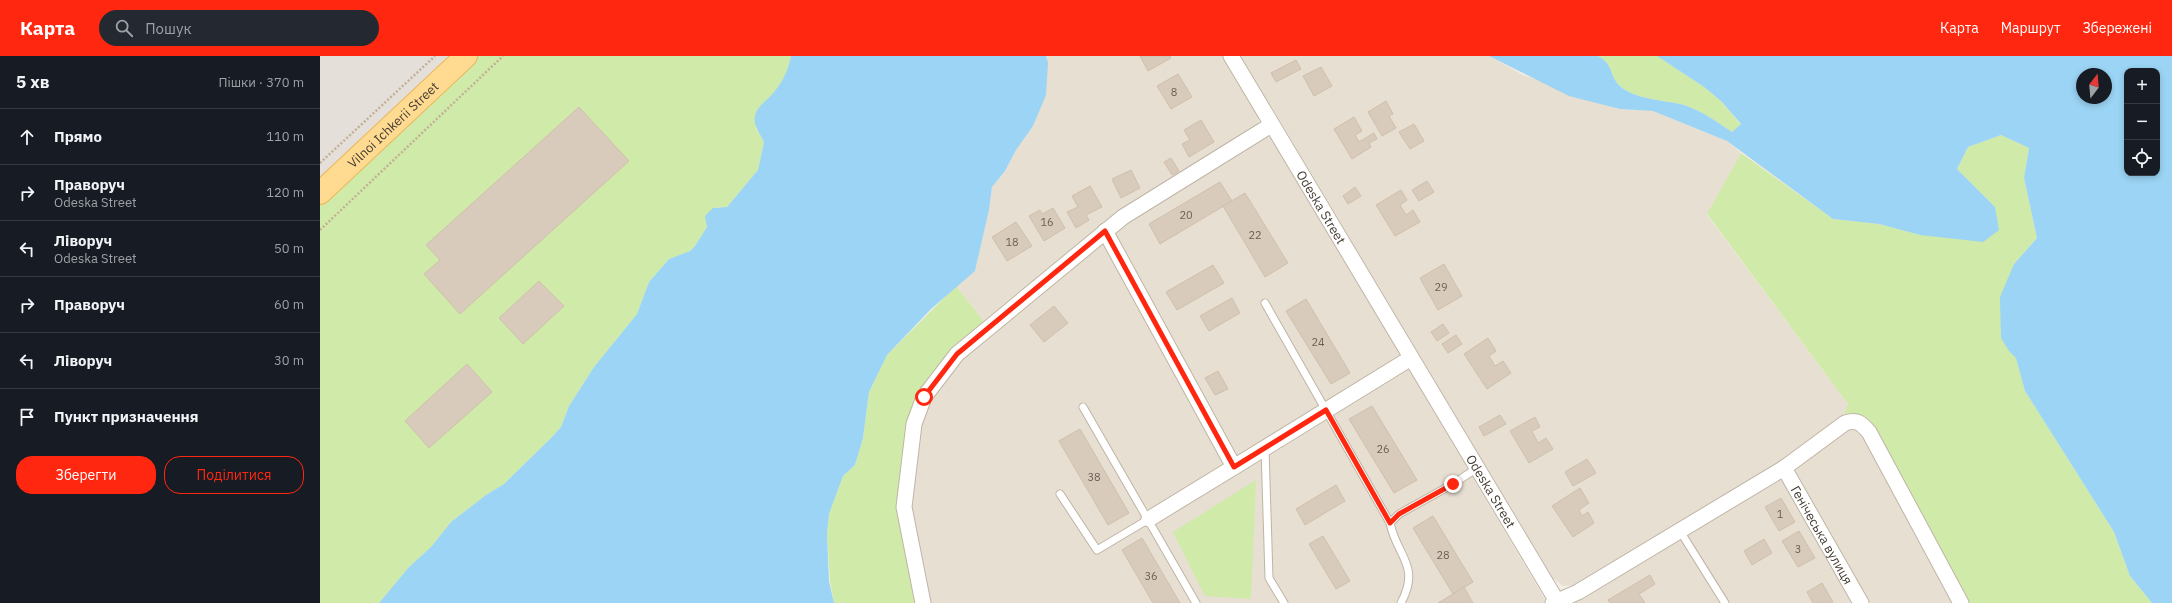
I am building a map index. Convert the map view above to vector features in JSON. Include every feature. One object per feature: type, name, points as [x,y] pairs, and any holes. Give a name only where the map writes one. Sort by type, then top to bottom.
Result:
[{"type":"main road","name":"Vilnoi Ichkerii Street","points":[[320,193],[466,56]]},
{"type":"street","name":"Odeska Street","points":[[1231,56],[1556,602]]},
{"type":"street","points":[[922,603],[904,508],[914,424],[924,397],[957,354],[1123,216],[1271,125]]},
{"type":"street","points":[[1105,231],[1234,467]]},
{"type":"street","points":[[1149,518],[1411,358]]},
{"type":"street","points":[[1556,602],[1578,592],[1784,468],[1845,423],[1853,420],[1860,422],[1869,432],[1960,603]]},
{"type":"street","name":"Генічеська вулиця","points":[[1784,468],[1861,603]]},
{"type":"lane","points":[[1265,303],[1390,523],[1403,554],[1410,578],[1408,589],[1401,603]]},
{"type":"lane","points":[[1083,407],[1149,518],[1196,603]]},
{"type":"lane","points":[[1265,448],[1269,578],[1283,602],[1275,603]]},
{"type":"lane","points":[[1390,523],[1399,514],[1453,484],[1477,468]]},
{"type":"lane","points":[[1060,494],[1098,550],[1149,518]]},
{"type":"lane","points":[[1680,531],[1725,603]]},
{"type":"path","points":[[320,163],[435,56]]},
{"type":"path","points":[[320,230],[503,56]]},
{"type":"shaded area","points":[[320,56],[466,56],[320,193]]},
{"type":"shaded area","points":[[1046,56],[1223,56],[1258,116],[1259,123],[1257,127],[985,323],[956,286],[975,271],[989,210],[992,187],[1005,171],[1016,150],[1033,126],[1039,111],[1048,62]]},
{"type":"shaded area","points":[[1241,56],[1489,56],[1523,75],[1620,109],[1653,111],[1727,141],[1741,153],[1707,215],[1848,404],[1844,414],[1777,463],[1576,585],[1563,586],[1553,578]]},
{"type":"shaded area","points":[[1263,137],[1271,138],[1275,142],[1547,603],[927,603],[909,507],[919,424],[929,400],[959,359],[1127,221]]},
{"type":"shaded area","points":[[1852,428],[1858,428],[1865,436],[1955,603],[1575,603],[1845,431]]},
{"type":"green space","points":[[466,56],[791,56],[787,73],[774,93],[760,107],[756,128],[764,142],[758,170],[727,207],[713,208],[707,227],[695,246],[690,251],[669,259],[649,282],[637,314],[594,367],[569,406],[561,427],[504,484],[486,495],[451,522],[431,547],[409,567],[379,603],[320,603],[320,193]]},
{"type":"green space","points":[[1598,56],[1657,56],[1704,87],[1721,101],[1741,125],[1732,132],[1691,107],[1635,95],[1617,83],[1607,63]]},
{"type":"green space","points":[[2001,135],[2029,148],[2024,178],[2037,238],[2014,264],[2009,351],[2016,357],[2025,391],[2114,532],[2130,576],[2152,603],[1968,603],[1874,427],[1867,420],[1857,414],[1844,414],[1848,404],[1707,214],[1741,153],[1833,219],[1879,224],[1920,235],[1995,207],[1957,169],[1968,147]]},
{"type":"green space","points":[[956,286],[985,323],[920,395],[899,507],[917,603],[834,603],[830,581],[827,534],[829,514],[843,476],[855,465],[863,438],[869,392],[887,355]]},
{"type":"green space","points":[[1256,480],[1251,599],[1205,596],[1173,532]]},
{"type":"water","points":[[791,56],[1046,56],[1048,62],[1046,95],[1033,126],[1016,150],[1005,171],[992,187],[989,210],[975,271],[931,309],[887,355],[869,392],[863,438],[855,465],[843,476],[829,514],[827,534],[829,581],[834,603],[379,603],[409,567],[431,547],[451,522],[486,495],[504,484],[561,427],[569,406],[594,367],[637,314],[649,282],[669,259],[690,251],[695,246],[707,227],[705,216],[713,208],[727,207],[758,170],[764,142],[756,126],[756,112],[772,95],[783,79]]},
{"type":"water","points":[[1489,56],[1598,56],[1607,63],[1617,83],[1635,95],[1691,107],[1732,132],[1741,124],[1721,101],[1704,87],[1657,56],[2172,56],[2172,603],[2152,603],[2130,576],[2114,532],[2025,391],[2016,358],[2009,351],[2001,338],[2000,297],[2014,264],[2037,238],[2024,178],[2029,148],[2001,135],[1968,147],[1957,169],[1995,207],[1999,230],[1983,242],[1920,235],[1879,224],[1833,219],[1727,141],[1653,111],[1620,109],[1569,96]]},
{"type":"building","points":[[1140,56],[1170,56],[1171,58],[1148,71]]},
{"type":"building","points":[[1296,60],[1301,69],[1276,82],[1271,73]]},
{"type":"building","points":[[1321,67],[1332,86],[1314,96],[1303,76]]},
{"type":"building","points":[[1178,74],[1192,97],[1171,109],[1157,86]]},
{"type":"building","points":[[1386,101],[1393,114],[1389,116],[1396,128],[1382,136],[1368,112]]},
{"type":"building","points":[[579,107],[629,161],[460,314],[424,274],[440,260],[426,245]]},
{"type":"building","points":[[1354,117],[1362,131],[1355,135],[1359,142],[1374,133],[1377,139],[1369,143],[1371,147],[1352,159],[1334,129]]},
{"type":"building","points":[[1201,120],[1214,142],[1189,157],[1182,144],[1190,140],[1184,130]]},
{"type":"building","points":[[1414,124],[1424,141],[1410,149],[1399,132]]},
{"type":"building","points":[[1171,158],[1179,171],[1172,175],[1164,162]]},
{"type":"building","points":[[1131,170],[1140,188],[1121,198],[1112,179]]},
{"type":"building","points":[[1427,181],[1434,192],[1419,201],[1412,190]]},
{"type":"building","points":[[1220,182],[1232,201],[1160,244],[1149,224]]},
{"type":"building","points":[[1090,186],[1102,207],[1086,215],[1089,220],[1076,228],[1067,212],[1078,207],[1072,196]]},
{"type":"building","points":[[1355,187],[1361,196],[1348,204],[1343,196]]},
{"type":"building","points":[[1401,190],[1407,200],[1400,205],[1406,215],[1413,210],[1420,222],[1395,236],[1376,205]]},
{"type":"building","points":[[1245,193],[1288,263],[1265,277],[1223,206]]},
{"type":"building","points":[[1053,208],[1065,228],[1044,241],[1029,216],[1040,210],[1042,214]]},
{"type":"building","points":[[1016,222],[1032,246],[1007,261],[992,237]]},
{"type":"building","points":[[1444,264],[1462,296],[1438,310],[1420,278]]},
{"type":"building","points":[[1213,265],[1224,283],[1177,310],[1166,292]]},
{"type":"building","points":[[539,281],[564,306],[523,344],[499,318]]},
{"type":"building","points":[[1232,298],[1240,313],[1209,331],[1200,316]]},
{"type":"building","points":[[1306,299],[1350,373],[1331,384],[1286,311]]},
{"type":"building","points":[[1054,306],[1068,323],[1044,342],[1030,325]]},
{"type":"building","points":[[1443,324],[1449,333],[1437,341],[1431,332]]},
{"type":"building","points":[[1456,335],[1462,344],[1448,353],[1442,344]]},
{"type":"building","points":[[1488,338],[1496,351],[1489,356],[1495,366],[1503,361],[1511,373],[1487,389],[1464,354]]},
{"type":"building","points":[[467,364],[492,392],[429,448],[405,421]]},
{"type":"building","points":[[1218,371],[1228,389],[1215,395],[1205,378]]},
{"type":"building","points":[[1372,406],[1417,480],[1394,493],[1349,419]]},
{"type":"building","points":[[1500,415],[1506,424],[1484,436],[1479,427]]},
{"type":"building","points":[[1535,417],[1540,427],[1532,431],[1538,443],[1546,438],[1553,449],[1529,463],[1510,431]]},
{"type":"building","points":[[1080,429],[1129,513],[1108,525],[1059,441]]},
{"type":"building","points":[[1587,459],[1596,473],[1573,486],[1565,472]]},
{"type":"building","points":[[1336,485],[1345,501],[1305,525],[1296,509]]},
{"type":"building","points":[[1580,488],[1589,503],[1579,510],[1582,516],[1588,512],[1594,523],[1573,537],[1552,506]]},
{"type":"building","points":[[1781,498],[1795,522],[1779,531],[1765,507]]},
{"type":"building","points":[[1433,516],[1473,582],[1453,594],[1413,528]]},
{"type":"building","points":[[1799,531],[1815,558],[1798,567],[1782,541]]},
{"type":"building","points":[[1323,536],[1350,581],[1336,589],[1309,544]]},
{"type":"building","points":[[1142,538],[1180,603],[1153,603],[1122,550]]},
{"type":"building","points":[[1764,539],[1772,553],[1752,565],[1744,551]]},
{"type":"building","points":[[1650,575],[1655,584],[1639,594],[1645,603],[1610,603],[1608,600]]},
{"type":"building","points":[[1822,583],[1833,602],[1813,603],[1807,592]]},
{"type":"building","points":[[1464,587],[1473,603],[1438,603],[1453,594]]},
{"type":"route","points":[[924,397],[957,354],[1105,231],[1234,467],[1326,410],[1390,523],[1399,514],[1453,484]]}]
